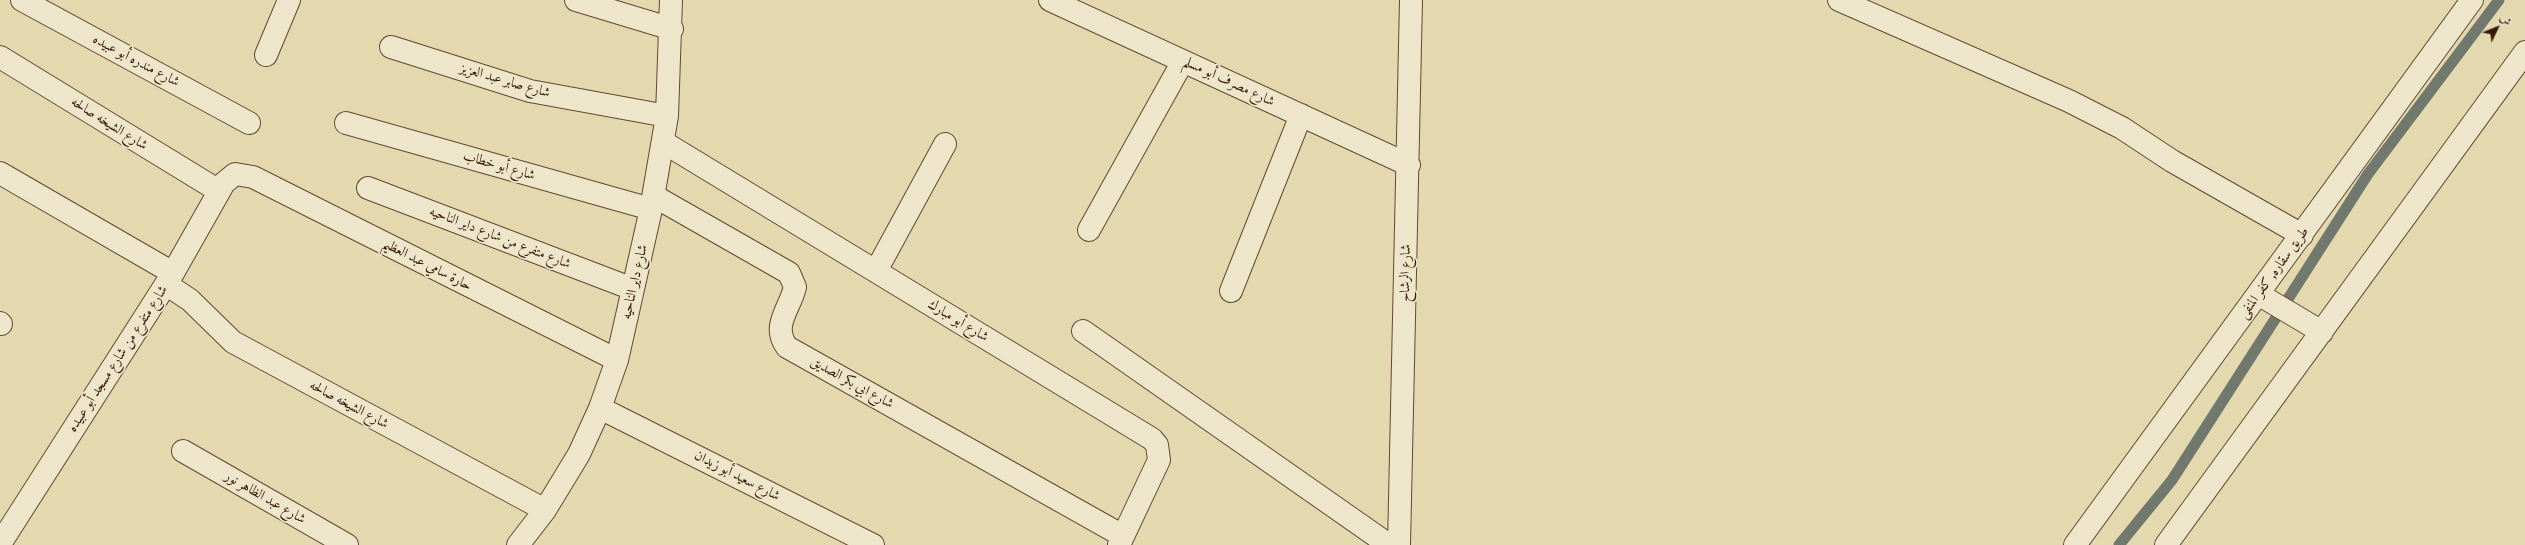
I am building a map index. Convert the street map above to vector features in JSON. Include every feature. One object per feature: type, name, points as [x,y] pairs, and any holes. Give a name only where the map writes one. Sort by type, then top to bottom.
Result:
[{"type":"street","name":"شارع مندره أبو عبيده","points":[[22,0],[249,123]]},
{"type":"street","points":[[266,55],[289,0]]},
{"type":"street","points":[[576,0],[672,29]]},
{"type":"street","name":"شارع داير الناحيه","points":[[523,544],[579,454],[600,408],[617,360],[652,203],[668,116],[672,0]]},
{"type":"street","name":"شارع مصرف أبو مسلم","points":[[1050,0],[1409,165]]},
{"type":"street","name":"شارع الرشاح","points":[[1399,545],[1409,165],[1411,0]]},
{"type":"street","points":[[1839,0],[2082,108],[2122,128],[2172,161],[2302,235]]},
{"type":"street","name":"طريق سقاره, كفر المنفى","points":[[2075,545],[2472,0]]},
{"type":"street","name":"شارع صابر عبد العزيز","points":[[391,47],[530,91],[668,116]]},
{"type":"street","points":[[2166,545],[2315,327],[2525,52]]},
{"type":"street","name":"شارع الشيخه صالحه","points":[[0,57],[219,191]]},
{"type":"street","points":[[1089,230],[1183,61]]},
{"type":"street","points":[[1231,291],[1301,115]]},
{"type":"street","name":"شارع أبو خطاب","points":[[346,122],[652,203]]},
{"type":"street","name":"شارع أبو مبارك","points":[[663,142],[1152,439],[1157,445],[1159,460],[1121,540]]},
{"type":"street","points":[[876,271],[945,144]]},
{"type":"street","name":"شارع الشيخه صالحه","points":[[0,173],[170,278],[233,342],[545,510]]},
{"type":"street","name":"شارع متفرع من شارع مسجد أبو عبيده","points":[[8,542],[170,278],[219,191],[224,183],[235,174]]},
{"type":"street","name":"حارة سامي عبد العظيم","points":[[235,174],[253,177],[617,360]]},
{"type":"street","name":"شارع متفرع من شارع داير الناحيه","points":[[368,188],[633,289]]},
{"type":"street","name":"شارع ابي بكر الصديق","points":[[652,203],[789,273],[795,287],[780,325],[780,333],[787,347],[1121,540]]},
{"type":"street","points":[[2258,294],[2315,327]]},
{"type":"street","points":[[1083,330],[1389,545]]},
{"type":"street","name":"شارع سعيد أبو زيدان","points":[[600,408],[846,539],[873,545]]},
{"type":"street","name":"شارع عبد الظاهر نور","points":[[183,451],[347,545]]},
{"type":"waterway","points":[[2119,545],[2172,480],[2368,174],[2499,0]]}]
